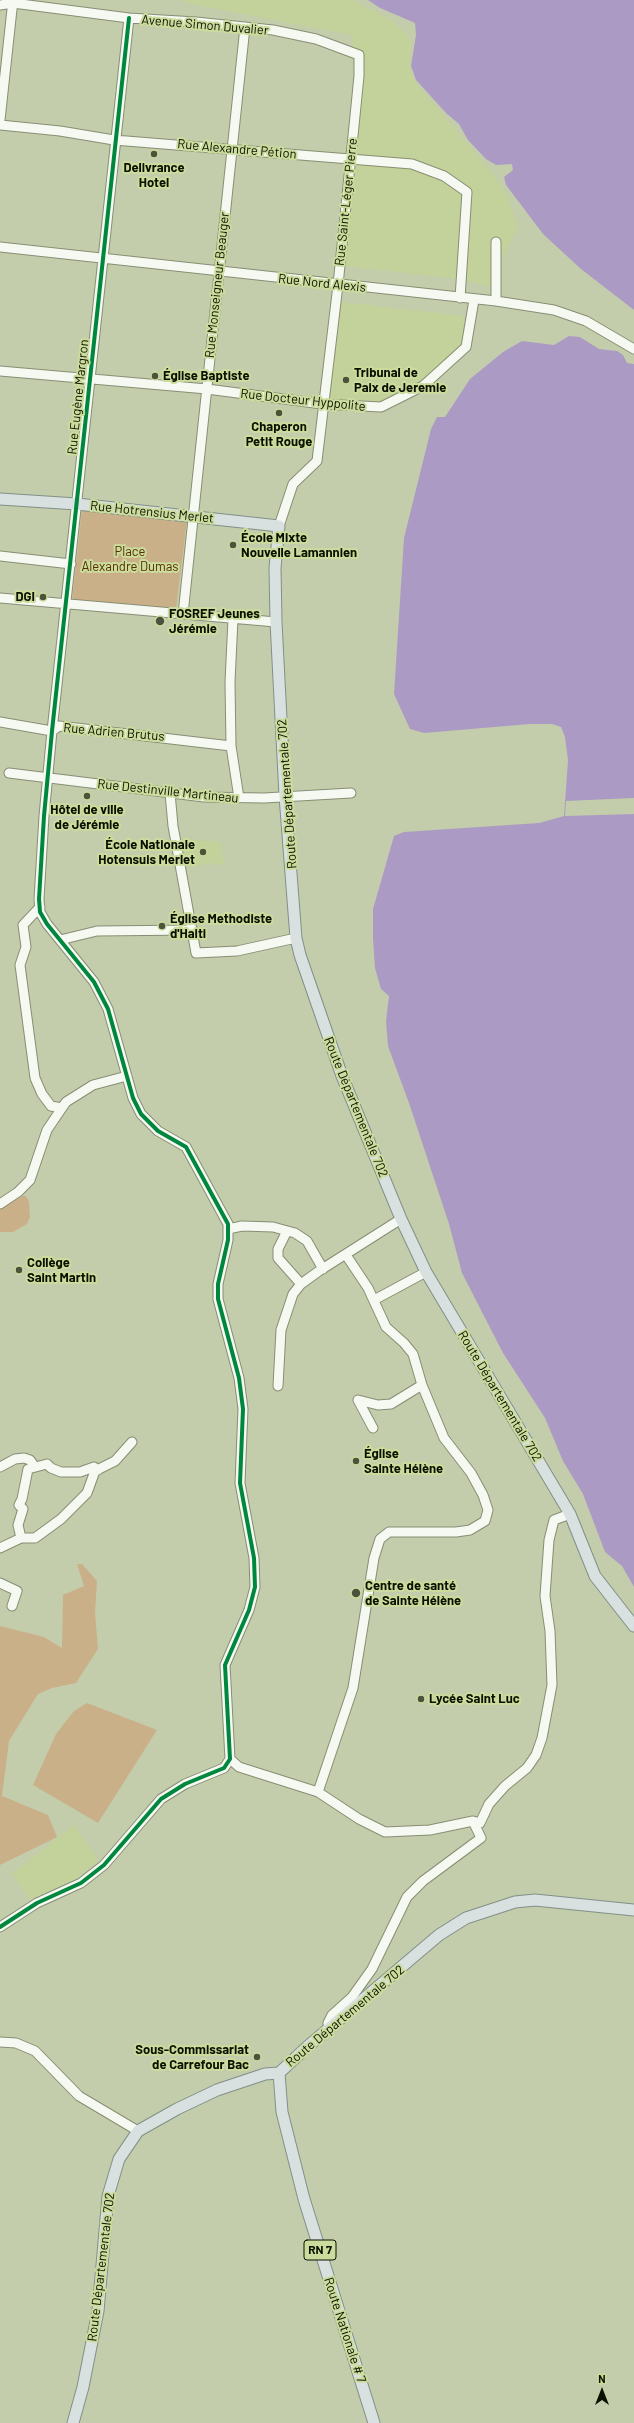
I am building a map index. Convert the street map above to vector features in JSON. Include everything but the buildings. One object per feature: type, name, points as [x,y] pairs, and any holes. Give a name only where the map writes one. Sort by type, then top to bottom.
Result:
[{"type":"main road","name":"Rue Hotrensius Merlet","points":[[0,499],[77,504],[279,526]]},
{"type":"main road","name":"Route Départementale 702","points":[[279,526],[275,573],[276,622],[285,796],[296,938],[342,1076],[400,1219],[426,1272],[570,1514],[595,1576],[634,1626]]},
{"type":"main road","name":"Route Départementale 702","points":[[73,2423],[83,2387],[98,2311],[108,2196],[119,2159],[138,2131],[176,2109],[217,2090],[264,2074],[279,2073],[331,2026],[439,1935],[466,1918],[514,1902],[535,1900],[634,1910]]},
{"type":"main road","name":"Route Nationale # 7","points":[[279,2073],[282,2112],[304,2199],[374,2423]]},
{"type":"street","name":"Avenue Simon Duvalier","points":[[0,5],[13,2],[129,18],[245,27],[316,39],[359,55]]},
{"type":"street","points":[[0,120],[13,2]]},
{"type":"street","name":"Rue Eugène Margron","points":[[40,907],[47,778],[67,605],[89,379],[129,18]]},
{"type":"street","name":"Rue Monseigneur Beauger","points":[[183,614],[195,517],[218,271],[245,27]]},
{"type":"street","name":"Rue Saint-Léger Pierre","points":[[279,526],[293,484],[317,461],[322,404],[338,285],[359,76],[359,55]]},
{"type":"street","name":"Rue Alexandre Pétion","points":[[0,125],[60,131],[115,140],[412,164],[444,176],[467,192],[460,298]]},
{"type":"street","points":[[496,242],[496,302]]},
{"type":"street","name":"Rue Nord Alexis","points":[[0,247],[496,302],[554,310],[574,315],[634,349]]},
{"type":"street","name":"Rue Docteur Hyppolite","points":[[0,371],[207,389],[322,404],[381,407],[423,386],[466,347],[474,300]]},
{"type":"street","points":[[0,556],[71,564]]},
{"type":"street","points":[[0,598],[276,622]]},
{"type":"street","points":[[233,619],[230,682],[231,746],[239,798]]},
{"type":"street","name":"Rue Adrien Brutus","points":[[0,722],[52,732],[59,726],[231,746]]},
{"type":"street","name":"Rue Destinville Martineau","points":[[9,773],[170,793],[239,798],[351,793]]},
{"type":"street","points":[[170,793],[173,826],[196,953],[237,951],[296,938]]},
{"type":"street","points":[[0,1927],[37,1903],[81,1883],[104,1865],[161,1799],[185,1784],[224,1768],[230,1759],[225,1665],[249,1610],[256,1587],[254,1558],[240,1483],[243,1409],[239,1378],[218,1299],[218,1284],[228,1240],[228,1229],[221,1210],[186,1147],[158,1131],[141,1114],[133,1098],[108,1009],[94,982],[47,924],[40,907],[23,925],[26,947],[20,965],[35,1078],[42,1094],[51,1106],[62,1108]]},
{"type":"street","points":[[60,940],[97,931],[193,930]]},
{"type":"street","points":[[0,1204],[30,1180],[47,1130],[62,1108],[74,1096],[93,1085],[127,1076]]},
{"type":"street","points":[[278,1386],[281,1330],[294,1294],[301,1284],[400,1219]]},
{"type":"street","points":[[228,1229],[242,1226],[273,1227],[295,1233],[307,1241],[323,1269]]},
{"type":"street","points":[[287,1231],[278,1250],[278,1258],[301,1284]]},
{"type":"street","points":[[318,1792],[353,1688],[374,1558],[380,1539],[389,1532],[461,1532],[478,1527],[487,1516],[488,1510],[483,1495],[471,1473],[444,1438],[422,1385],[412,1354],[404,1343],[386,1327],[374,1300],[346,1255]]},
{"type":"street","points":[[374,1300],[426,1272]]},
{"type":"street","points":[[373,1428],[358,1400],[378,1405],[391,1404],[422,1385]]},
{"type":"street","points":[[0,1548],[21,1538],[35,1538],[61,1519],[86,1493],[98,1470],[115,1461],[132,1442]]},
{"type":"street","points":[[0,1467],[15,1459],[24,1458],[30,1460],[35,1467]]},
{"type":"street","points":[[21,1538],[18,1525],[23,1509],[19,1505],[22,1499],[28,1469],[47,1464],[50,1468],[61,1472],[80,1472],[94,1467],[98,1470]]},
{"type":"street","points":[[230,1759],[239,1767],[318,1792],[359,1819],[385,1832],[430,1830],[473,1821],[480,1823],[489,1804],[505,1786],[527,1768],[536,1755],[542,1738],[552,1685],[550,1631],[545,1596],[549,1540],[554,1520],[570,1514]]},
{"type":"street","points":[[0,1583],[17,1591],[12,1606]]},
{"type":"street","points":[[331,2026],[328,2023],[332,2015],[352,1997],[372,1969],[408,1897],[423,1881],[481,1838],[473,1821]]},
{"type":"street","points":[[0,2042],[16,2043],[35,2051],[79,2096],[138,2131]]},
{"type":"shaded area","points":[[183,0],[352,0],[389,19],[406,33],[411,42],[409,62],[415,82],[496,178],[507,196],[518,226],[490,286],[452,278],[342,266],[357,71],[351,35],[182,2]]},
{"type":"shaded area","points":[[368,0],[634,0],[634,310],[581,269],[543,234],[506,185],[504,177],[513,170],[512,164],[496,165],[486,159],[468,140],[459,124],[446,113],[416,80],[411,66],[416,35],[415,23],[380,8]]},
{"type":"shaded area","points":[[341,302],[465,316],[463,344],[415,388],[383,403],[328,401]]},
{"type":"shaded area","points":[[569,336],[580,337],[599,349],[617,351],[623,355],[627,363],[634,364],[634,1587],[622,1566],[605,1552],[583,1494],[563,1461],[545,1418],[503,1353],[462,1273],[449,1224],[409,1103],[388,1046],[386,1021],[389,996],[381,989],[375,968],[373,939],[373,909],[394,836],[404,832],[539,823],[564,816],[568,760],[565,737],[561,727],[552,724],[530,724],[424,733],[410,729],[394,694],[404,538],[431,429],[437,417],[445,417],[470,379],[503,352],[522,341],[554,345]]},
{"type":"shaded area","name":"École Nationale Hotensuis Merlet","points":[[180,838],[220,842],[224,864],[214,865],[213,863],[187,868]]},
{"type":"shaded area","points":[[74,1825],[98,1860],[77,1878],[31,1900],[12,1874]]},
{"type":"green space","name":"Place Alexandre Dumas","points":[[82,509],[187,520],[176,609],[72,601]]},
{"type":"green space","points":[[22,1196],[26,1196],[29,1202],[30,1217],[27,1224],[13,1232],[0,1232],[0,1209]]},
{"type":"green space","points":[[77,1564],[82,1564],[97,1581],[95,1612],[98,1649],[76,1683],[52,1688],[38,1694],[9,1741],[2,1796],[48,1815],[57,1837],[0,1865],[0,1626],[44,1637],[62,1648],[63,1595],[84,1586]]},
{"type":"green space","points":[[87,1703],[157,1730],[98,1823],[33,1785],[56,1734],[74,1711]]},
{"type":"pier","points":[[634,798],[634,814],[565,816],[566,801]]},
{"type":"cycle path","points":[[0,1927],[37,1903],[81,1883],[104,1865],[161,1799],[185,1784],[224,1768],[230,1759],[225,1665],[249,1610],[255,1587],[254,1558],[240,1483],[243,1409],[239,1378],[218,1299],[218,1284],[228,1240],[228,1224],[186,1147],[158,1131],[141,1114],[133,1098],[108,1009],[94,982],[47,924],[40,912],[39,899],[44,816],[52,731],[129,18]]},
{"type":"place","name":"Delivrance Hotel","points":[[154,154]]},
{"type":"place","name":"Église Baptiste","points":[[155,376]]},
{"type":"place","name":"Tribunal de Paix de Jeremie","points":[[346,380]]},
{"type":"place","name":"Chaperon Petit Rouge","points":[[279,413]]},
{"type":"place","name":"École Mixte Nouvelle Lamannien","points":[[233,545]]},
{"type":"place","name":"DGI","points":[[43,597]]},
{"type":"place","name":"FOSREF Jeunes Jérémie","points":[[160,621]]},
{"type":"place","name":"Hôtel de ville de Jérémie","points":[[87,796]]},
{"type":"place","name":"École Nationale Hotensuis Merlet","points":[[203,852]]},
{"type":"place","name":"Église Methodiste d'Haiti","points":[[162,926]]},
{"type":"place","name":"Collège Saint Martin","points":[[19,1270]]},
{"type":"place","name":"Église Sainte Hélène","points":[[356,1461]]},
{"type":"place","name":"Centre de santé de Sainte Hélène","points":[[356,1593]]},
{"type":"place","name":"Lycée Saint Luc","points":[[421,1699]]},
{"type":"place","name":"Sous-Commissariat de Carrefour Bac","points":[[257,2057]]}]
